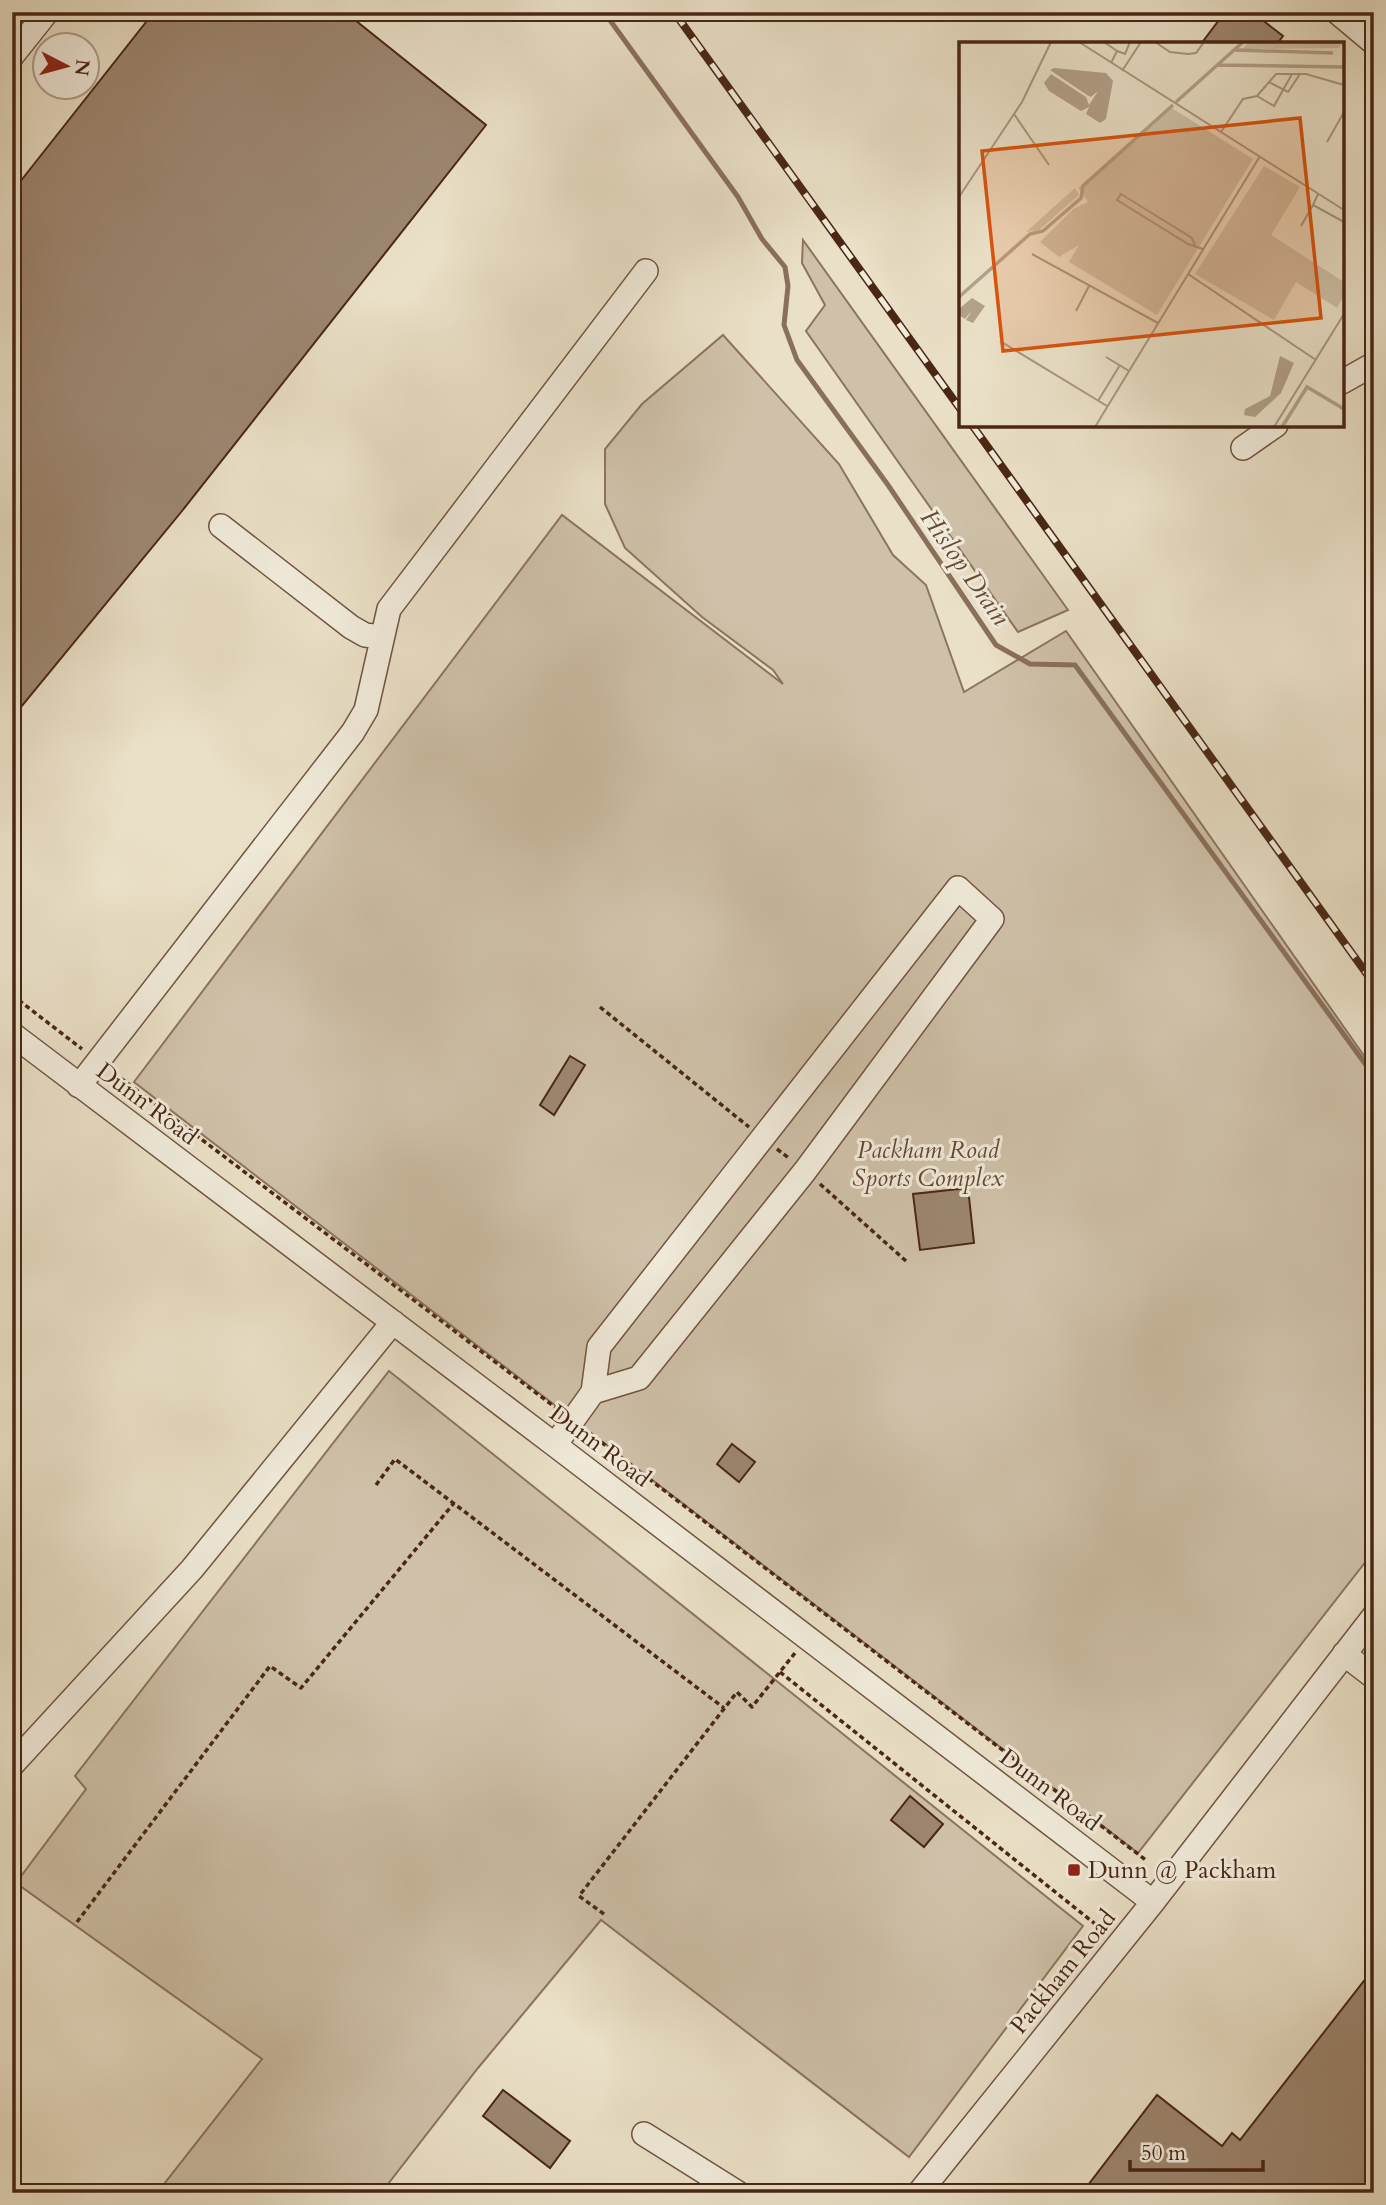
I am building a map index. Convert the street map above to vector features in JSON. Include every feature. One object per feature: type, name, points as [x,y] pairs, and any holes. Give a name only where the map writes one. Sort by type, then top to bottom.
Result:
[{"type":"street","points":[[12,56],[47,12]]},
{"type":"street","points":[[1337,12],[1374,43]]},
{"type":"street","points":[[79,1086],[353,732],[366,710],[389,609],[646,271]]},
{"type":"street","points":[[1344,381],[1374,364]]},
{"type":"street","points":[[1243,448],[1273,427]]},
{"type":"street","points":[[221,526],[351,627],[365,635],[382,637]]},
{"type":"street","points":[[555,1445],[593,1392],[599,1347],[958,888],[992,919],[805,1171],[639,1378],[593,1392]]},
{"type":"street","name":"Dunn Road","points":[[12,1034],[1153,1902]]},
{"type":"street","points":[[12,1765],[192,1569],[393,1322]]},
{"type":"street","name":"Packham Road","points":[[919,2193],[1153,1902],[1374,1616]]},
{"type":"street","points":[[1344,1654],[1374,1677]]},
{"type":"street","points":[[644,2134],[738,2193]]},
{"type":"path","points":[[376,1485],[395,1458],[724,1708]]},
{"type":"path","points":[[77,1922],[270,1666],[300,1688],[454,1503]]},
{"type":"path","points":[[604,1914],[579,1896],[737,1692],[752,1707],[808,1638]]},
{"type":"path","points":[[779,1672],[1120,1943]]},
{"type":"green space","points":[[803,240],[1068,610],[1018,632],[806,331],[825,305],[802,263]]},
{"type":"green space","name":"Packham Road Sports Complex","points":[[723,335],[839,464],[893,555],[926,585],[964,692],[1066,631],[1374,1070],[1374,1551],[1138,1853],[134,1082],[562,515],[783,684],[773,670],[702,617],[625,548],[605,504],[605,449],[642,404]]},
{"type":"green space","points":[[389,1371],[1083,1926],[909,2157],[601,1920],[478,2068],[381,2193],[157,2193],[262,2059],[16,1883],[86,1789],[75,1776]]},
{"type":"building","points":[[154,12],[345,12],[486,125],[182,511],[12,718],[12,192],[83,102],[102,102],[102,78]]},
{"type":"building","points":[[1225,12],[1252,12],[1283,36],[1278,42],[1202,42]]},
{"type":"building","points":[[570,1056],[585,1065],[554,1115],[540,1105]]},
{"type":"building","points":[[968,1188],[974,1243],[920,1250],[913,1194]]},
{"type":"building","points":[[732,1444],[755,1462],[739,1482],[717,1464]]},
{"type":"building","points":[[910,1796],[943,1824],[924,1847],[891,1820]]},
{"type":"building","points":[[1374,1968],[1374,2193],[1082,2193],[1157,2095],[1222,2146],[1232,2133],[1240,2140]]},
{"type":"building","points":[[503,2090],[570,2141],[550,2168],[483,2116]]},
{"type":"waterway","name":"Hislop Drain","points":[[604,12],[738,197],[762,239],[785,267],[788,286],[784,325],[797,360],[888,485],[996,645],[1030,664],[1075,665],[1374,1076]]},
{"type":"railway","points":[[674,12],[959,407]]},
{"type":"railway","points":[[973,427],[1374,984]]},
{"type":"place","name":"Dunn @ Packham","points":[[1074,1870]]}]
